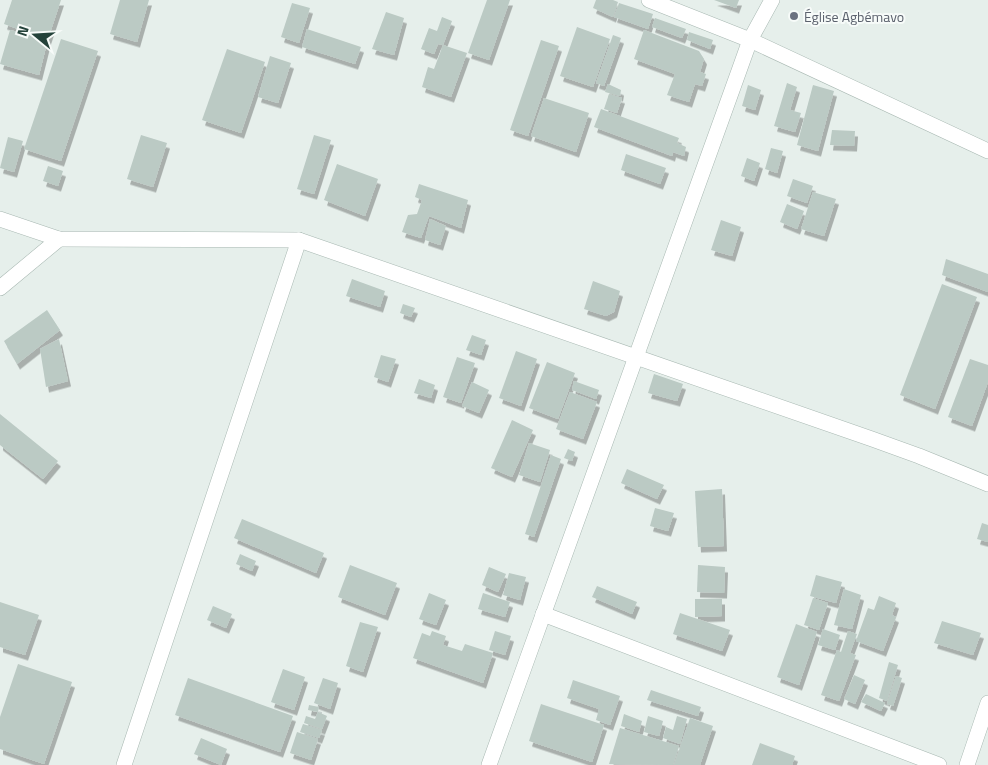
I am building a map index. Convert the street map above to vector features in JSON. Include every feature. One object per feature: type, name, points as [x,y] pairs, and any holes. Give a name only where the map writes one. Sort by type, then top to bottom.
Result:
[{"type":"street","points":[[649,0],[750,40],[988,150]]},
{"type":"street","points":[[489,765],[750,40],[772,0]]},
{"type":"street","points":[[0,219],[59,239],[299,240],[911,453],[988,484]]},
{"type":"street","points":[[0,288],[59,239]]},
{"type":"street","points":[[124,765],[299,240]]},
{"type":"street","points":[[543,614],[939,765]]},
{"type":"street","points":[[967,765],[988,703]]},
{"type":"building","points":[[12,0],[61,0],[39,75],[0,64],[10,30],[46,39],[4,24]]},
{"type":"building","points":[[120,0],[149,0],[137,42],[110,34]]},
{"type":"building","points":[[487,0],[510,0],[489,60],[468,53]]},
{"type":"building","points":[[596,0],[613,0],[618,2],[613,17],[593,8]]},
{"type":"building","points":[[714,0],[739,0],[736,8]]},
{"type":"building","points":[[292,3],[310,8],[299,43],[281,37]]},
{"type":"building","points":[[619,3],[653,14],[648,29],[614,17]]},
{"type":"building","points":[[386,12],[404,18],[394,55],[372,49]]},
{"type":"building","points":[[442,17],[452,21],[443,45],[438,44],[434,54],[421,49],[429,28],[437,31]]},
{"type":"building","points":[[655,18],[686,29],[682,38],[652,27]]},
{"type":"building","points":[[577,27],[610,39],[593,87],[560,76]]},
{"type":"building","points":[[307,29],[361,47],[355,64],[302,47]]},
{"type":"building","points":[[644,30],[699,51],[704,59],[700,72],[706,74],[702,86],[695,84],[689,102],[667,95],[675,74],[634,59]]},
{"type":"building","points":[[689,32],[713,40],[710,49],[687,40]]},
{"type":"building","points":[[613,35],[621,38],[604,86],[596,83]]},
{"type":"building","points":[[61,39],[98,51],[61,161],[24,149]]},
{"type":"building","points":[[541,40],[559,46],[528,136],[510,130]]},
{"type":"building","points":[[443,45],[467,53],[451,97],[422,87],[428,67],[434,69]]},
{"type":"building","points":[[227,49],[265,62],[241,133],[202,120]]},
{"type":"building","points":[[270,56],[291,63],[278,103],[258,97]]},
{"type":"building","points":[[787,83],[797,87],[790,110],[801,113],[795,132],[774,126]]},
{"type":"building","points":[[608,84],[621,90],[620,96],[605,92]]},
{"type":"building","points":[[748,85],[761,90],[755,110],[742,106]]},
{"type":"building","points":[[813,85],[834,91],[818,151],[797,145]]},
{"type":"building","points":[[609,94],[622,98],[617,113],[604,109]]},
{"type":"building","points":[[544,98],[589,113],[576,152],[531,136]]},
{"type":"building","points":[[601,109],[679,138],[677,143],[686,147],[684,156],[673,152],[672,156],[594,127]]},
{"type":"building","points":[[832,130],[855,131],[854,146],[830,145]]},
{"type":"building","points":[[141,135],[167,143],[153,187],[127,179]]},
{"type":"building","points":[[314,135],[331,140],[314,194],[297,189]]},
{"type":"building","points":[[8,137],[23,141],[14,172],[0,168]]},
{"type":"building","points":[[771,148],[783,151],[777,173],[765,169]]},
{"type":"building","points":[[626,154],[666,168],[660,184],[621,170]]},
{"type":"building","points":[[747,158],[760,163],[754,181],[741,176]]},
{"type":"building","points":[[337,164],[378,179],[365,216],[324,200]]},
{"type":"building","points":[[48,166],[63,171],[58,186],[43,181]]},
{"type":"building","points":[[793,179],[813,186],[807,203],[787,196]]},
{"type":"building","points":[[419,184],[468,200],[461,228],[429,216],[421,238],[402,232],[408,215],[417,214],[422,200],[415,197]]},
{"type":"building","points":[[813,192],[836,199],[824,236],[801,229]]},
{"type":"building","points":[[787,204],[804,211],[797,229],[780,222]]},
{"type":"building","points":[[430,219],[446,226],[440,245],[425,240]]},
{"type":"building","points":[[721,220],[741,227],[732,256],[711,250]]},
{"type":"building","points":[[946,259],[988,274],[988,292],[942,275]]},
{"type":"building","points":[[352,279],[385,291],[380,307],[346,296]]},
{"type":"building","points":[[593,281],[620,291],[614,312],[606,316],[584,309]]},
{"type":"building","points":[[942,284],[977,297],[935,409],[900,395]]},
{"type":"building","points":[[403,304],[415,308],[411,317],[400,313]]},
{"type":"building","points":[[47,310],[60,330],[17,364],[4,341]]},
{"type":"building","points":[[472,335],[486,340],[481,355],[466,350]]},
{"type":"building","points":[[59,339],[68,381],[46,387],[40,349]]},
{"type":"building","points":[[516,351],[537,359],[521,406],[499,398]]},
{"type":"building","points":[[381,355],[396,359],[388,382],[374,377]]},
{"type":"building","points":[[457,357],[475,363],[461,403],[443,397]]},
{"type":"building","points":[[970,359],[988,365],[988,382],[972,426],[948,417]]},
{"type":"building","points":[[547,362],[575,373],[558,419],[529,408]]},
{"type":"building","points":[[654,374],[683,384],[677,401],[648,393]]},
{"type":"building","points":[[419,379],[435,385],[431,398],[414,393]]},
{"type":"building","points":[[574,381],[599,390],[596,399],[572,390]]},
{"type":"building","points":[[472,382],[489,390],[479,413],[462,406]]},
{"type":"building","points":[[570,392],[597,402],[583,439],[556,429]]},
{"type":"building","points":[[0,414],[58,461],[43,479],[0,445]]},
{"type":"building","points":[[512,420],[533,430],[512,477],[491,468]]},
{"type":"building","points":[[529,443],[550,450],[540,482],[519,475]]},
{"type":"building","points":[[568,449],[575,452],[572,461],[564,458]]},
{"type":"building","points":[[551,455],[561,459],[534,537],[525,534]]},
{"type":"building","points":[[627,469],[664,485],[657,499],[621,483]]},
{"type":"building","points":[[722,489],[724,546],[698,547],[695,491]]},
{"type":"building","points":[[655,508],[674,513],[668,531],[650,526]]},
{"type":"building","points":[[242,519],[324,553],[316,573],[234,538]]},
{"type":"building","points":[[982,523],[988,525],[988,542],[977,539]]},
{"type":"building","points":[[240,554],[256,561],[252,571],[236,564]]},
{"type":"building","points":[[350,565],[397,583],[385,615],[338,597]]},
{"type":"building","points":[[698,565],[725,567],[724,593],[697,592]]},
{"type":"building","points":[[489,567],[506,574],[498,592],[482,585]]},
{"type":"building","points":[[509,573],[526,577],[520,600],[503,595]]},
{"type":"building","points":[[816,575],[842,582],[836,603],[810,596]]},
{"type":"building","points":[[597,586],[637,602],[632,614],[592,597]]},
{"type":"building","points":[[844,589],[861,595],[852,629],[834,625]]},
{"type":"building","points":[[429,593],[446,600],[436,625],[419,619]]},
{"type":"building","points":[[483,593],[510,602],[505,617],[478,609]]},
{"type":"building","points":[[879,596],[896,603],[892,615],[896,617],[883,651],[856,641],[868,608],[874,610]]},
{"type":"building","points":[[813,598],[828,603],[819,630],[804,625]]},
{"type":"building","points":[[695,599],[722,599],[722,616],[695,617]]},
{"type":"building","points":[[0,602],[39,615],[25,655],[0,647]]},
{"type":"building","points":[[213,606],[232,614],[226,628],[207,620]]},
{"type":"building","points":[[680,613],[730,630],[722,651],[673,634]]},
{"type":"building","points":[[942,621],[981,633],[973,655],[934,643]]},
{"type":"building","points":[[360,622],[378,627],[363,672],[346,666]]},
{"type":"building","points":[[796,624],[817,632],[799,685],[777,677]]},
{"type":"building","points":[[823,629],[840,635],[835,650],[818,645]]},
{"type":"building","points":[[432,631],[446,636],[443,645],[462,651],[465,644],[493,653],[483,683],[413,658],[422,633],[430,636]]},
{"type":"building","points":[[495,631],[511,636],[505,655],[489,650]]},
{"type":"building","points":[[848,631],[857,634],[850,653],[856,655],[839,701],[821,695],[837,650],[841,652]]},
{"type":"building","points":[[889,662],[898,665],[887,701],[879,698]]},
{"type":"building","points":[[18,664],[72,682],[44,764],[0,749],[0,717]]},
{"type":"building","points":[[283,669],[305,677],[294,710],[271,702]]},
{"type":"building","points":[[854,675],[865,680],[855,704],[844,699]]},
{"type":"building","points":[[896,676],[902,678],[893,706],[887,704]]},
{"type":"building","points":[[188,678],[293,716],[280,752],[175,715]]},
{"type":"building","points":[[323,678],[338,683],[330,709],[314,703]]},
{"type":"building","points":[[573,680],[620,696],[610,725],[596,720],[599,709],[567,698]]},
{"type":"building","points":[[651,690],[701,707],[698,716],[647,700]]},
{"type":"building","points":[[866,694],[885,703],[881,711],[861,702]]},
{"type":"building","points":[[541,704],[604,725],[592,762],[529,741]]},
{"type":"building","points":[[309,705],[319,707],[318,712],[308,710]]},
{"type":"building","points":[[318,712],[327,716],[322,729],[304,723],[306,716],[315,719]]},
{"type":"building","points":[[624,714],[642,721],[639,732],[621,726]]},
{"type":"building","points":[[648,716],[663,721],[659,736],[644,732]]},
{"type":"building","points":[[677,716],[687,719],[680,744],[663,738],[666,727],[673,730]]},
{"type":"building","points":[[690,718],[713,726],[700,765],[674,765]]},
{"type":"building","points":[[303,724],[322,730],[319,738],[300,732]]},
{"type":"building","points":[[620,728],[679,746],[673,765],[609,764]]},
{"type":"building","points":[[297,732],[318,739],[311,760],[290,753]]},
{"type":"building","points":[[201,738],[227,749],[221,765],[194,754]]},
{"type":"building","points":[[760,743],[795,756],[792,765],[752,765]]},
{"type":"place","name":"Église Agbémavo","points":[[794,16]]}]
